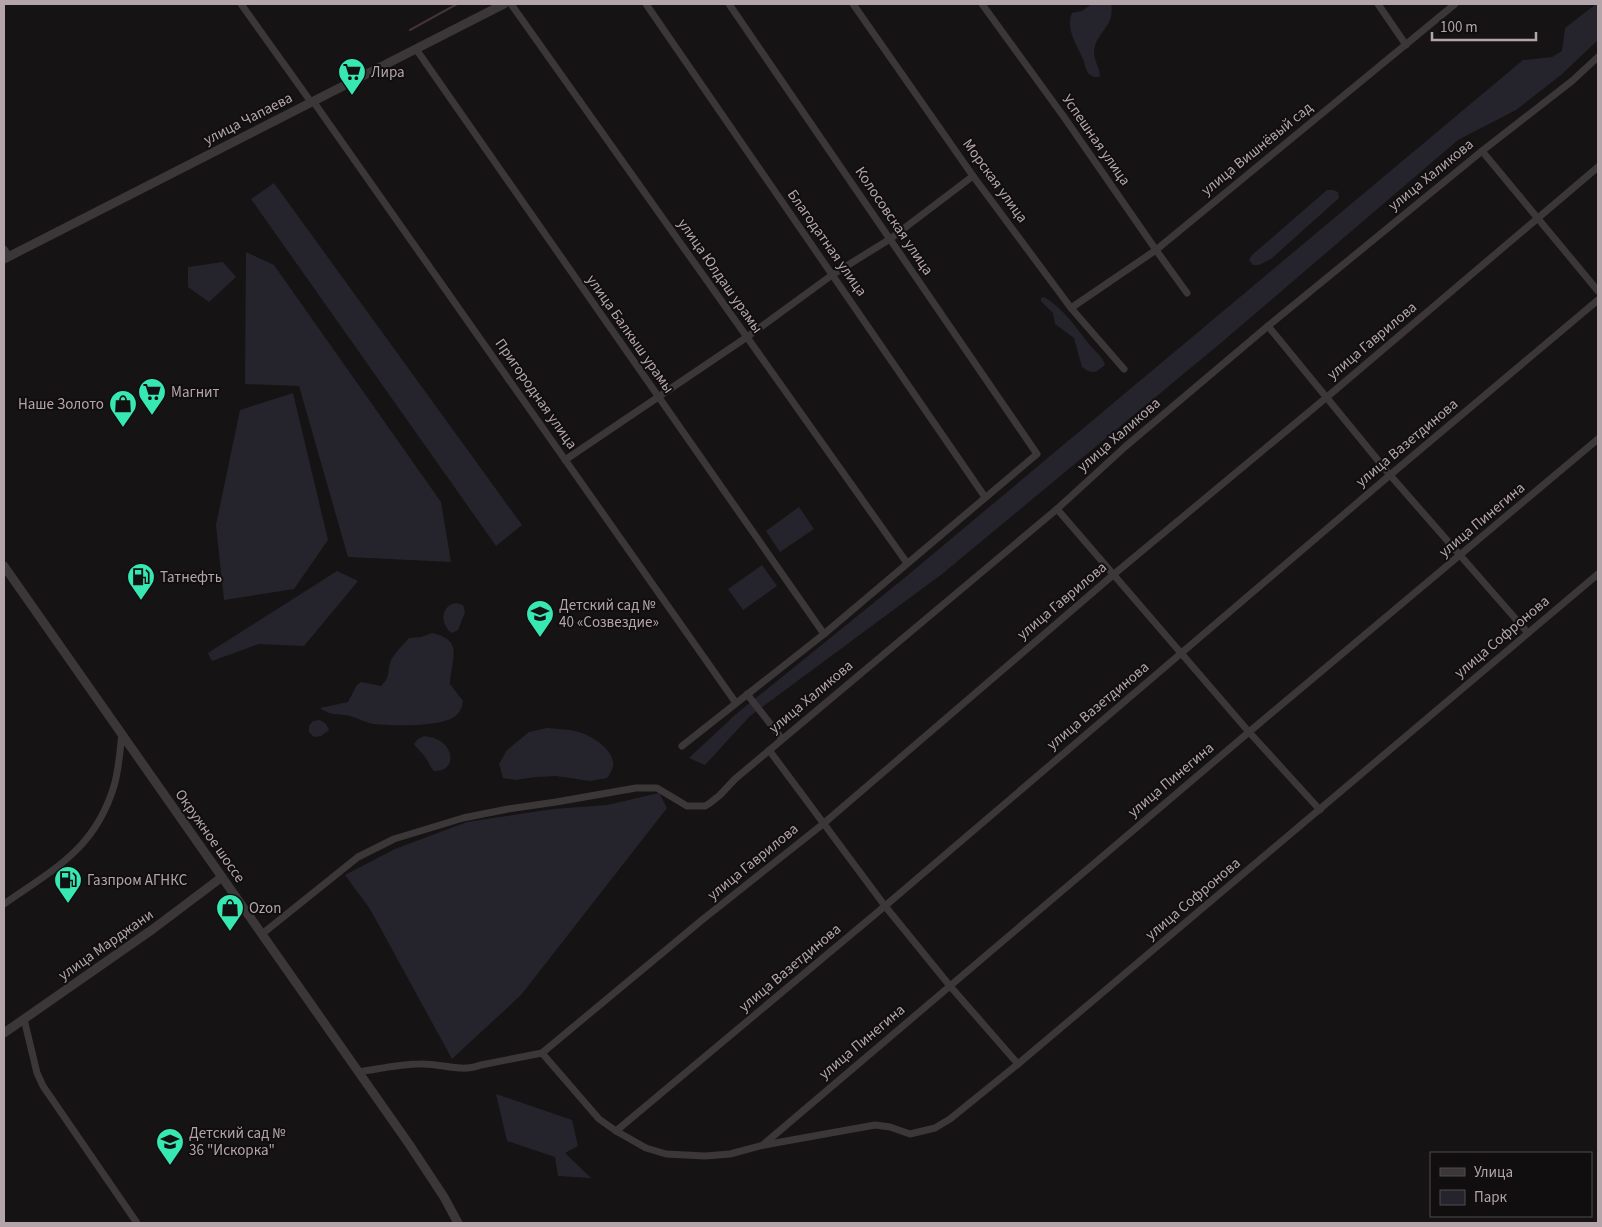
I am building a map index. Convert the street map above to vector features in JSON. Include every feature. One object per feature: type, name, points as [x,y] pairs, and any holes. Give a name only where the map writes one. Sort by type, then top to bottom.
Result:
[{"type":"street","name":"Пригородная улица","points":[[242,4],[736,703]]},
{"type":"street","name":"улица Чапаева","points":[[6,255],[504,4]]},
{"type":"street","name":"улица Юлдаш урамы","points":[[511,4],[907,563]]},
{"type":"street","name":"Благодатная улица","points":[[646,4],[985,497]]},
{"type":"street","name":"Колосовская улица","points":[[729,4],[1037,454],[985,497]]},
{"type":"street","name":"Морская улица","points":[[853,4],[973,176],[1071,308],[1124,369]]},
{"type":"street","name":"Успешная улица","points":[[982,4],[1064,117],[1187,293]]},
{"type":"street","points":[[1378,4],[1406,45]]},
{"type":"street","name":"улица Вишнёвый сад","points":[[1071,308],[1156,250],[1455,4]]},
{"type":"street","name":"улица Балкыш урамы","points":[[416,50],[824,634]]},
{"type":"street","name":"улица Халикова","points":[[262,934],[358,857],[394,839],[463,818],[636,788],[657,788],[688,806],[705,806],[710,804],[735,779],[1057,509],[1126,446],[1268,326],[1482,151],[1572,81],[1598,57]]},
{"type":"street","points":[[1482,151],[1598,291]]},
{"type":"street","name":"улица Гаврилова","points":[[542,1053],[702,920],[823,824],[1113,575],[1327,397],[1598,167]]},
{"type":"street","points":[[565,460],[747,337],[832,275],[890,239],[973,176]]},
{"type":"street","name":"улица Вазетдинова","points":[[616,1132],[885,906],[1390,474],[1598,300]]},
{"type":"street","points":[[1268,326],[1390,474],[1528,633]]},
{"type":"street","name":"улица Пинегина","points":[[764,1145],[1249,732],[1461,556],[1598,439]]},
{"type":"street","points":[[682,746],[824,634],[985,497]]},
{"type":"street","points":[[1057,509],[1249,732],[1320,810]]},
{"type":"street","name":"Окружное шоссе","points":[[4,566],[419,1159],[458,1223]]},
{"type":"street","name":"улица Софронова","points":[[542,1053],[599,1119],[616,1132],[646,1148],[666,1154],[705,1156],[730,1154],[764,1145],[875,1125],[890,1127],[910,1134],[935,1128],[950,1119],[1018,1064],[1598,574]]},
{"type":"street","points":[[747,694],[782,739]]},
{"type":"street","points":[[4,904],[70,857],[97,826],[107,807],[114,784],[122,733]]},
{"type":"street","points":[[769,750],[885,906],[950,986],[1018,1064]]},
{"type":"street","name":"улица Марджани","points":[[4,1033],[153,929],[222,877]]},
{"type":"street","points":[[24,1019],[37,1073],[43,1086],[137,1223]]},
{"type":"street","points":[[358,1072],[419,1064],[462,1069],[473,1068],[542,1053]]},
{"type":"green space","points":[[1092,4],[1111,4],[1112,12],[1108,24],[1095,45],[1094,55],[1100,76],[1096,77],[1090,75],[1087,71],[1070,25],[1072,13],[1082,11]]},
{"type":"green space","points":[[1598,4],[1598,40],[1561,75],[1516,110],[1458,140],[1222,342],[942,574],[750,716],[705,765],[689,758],[735,715],[908,575],[1523,60],[1552,57],[1562,51],[1565,28]]},
{"type":"green space","points":[[274,183],[522,525],[496,546],[251,199]]},
{"type":"green space","points":[[1327,190],[1338,192],[1339,198],[1271,259],[1259,265],[1253,265],[1249,260],[1252,255]]},
{"type":"green space","points":[[246,252],[274,265],[441,502],[451,562],[348,557],[299,386],[245,384]]},
{"type":"green space","points":[[223,262],[236,277],[209,302],[188,287],[188,267]]},
{"type":"green space","points":[[1044,297],[1057,306],[1068,318],[1100,356],[1105,365],[1094,372],[1082,367],[1074,338],[1055,324],[1053,313],[1041,301],[1041,298]]},
{"type":"green space","points":[[293,393],[328,540],[294,589],[224,600],[216,525],[240,410]]},
{"type":"green space","points":[[799,507],[814,529],[780,552],[766,531]]},
{"type":"green space","points":[[762,565],[777,586],[743,610],[728,589]]},
{"type":"green space","points":[[337,571],[358,581],[304,646],[259,644],[212,661],[208,653]]},
{"type":"green space","points":[[456,603],[463,605],[465,612],[458,630],[452,633],[445,625],[444,616],[447,608]]},
{"type":"green space","points":[[432,633],[449,640],[454,652],[450,684],[463,701],[458,714],[454,717],[438,723],[382,725],[329,713],[320,708],[348,702],[357,685],[361,682],[381,686],[387,679],[393,657],[409,638],[421,637]]},
{"type":"green space","points":[[320,720],[326,724],[329,730],[321,736],[314,737],[309,732],[309,726],[313,721]]},
{"type":"green space","points":[[547,728],[581,733],[601,744],[613,761],[613,768],[607,778],[590,781],[556,776],[515,780],[503,778],[499,764],[507,750],[529,732]]},
{"type":"green space","points":[[424,736],[435,738],[447,747],[450,758],[447,767],[434,771],[431,768],[424,755],[414,744]]},
{"type":"green space","points":[[659,793],[667,808],[521,995],[452,1059],[370,909],[345,875],[395,849],[467,822],[553,809],[607,805]]},
{"type":"green space","points":[[496,1094],[572,1120],[578,1146],[565,1153],[591,1178],[558,1176],[555,1157],[507,1141]]},
{"type":"waterway","points":[[410,30],[457,4]]},
{"type":"place","name":"Лира","points":[[352,96]]},
{"type":"place","name":"Магнит","points":[[152,416]]},
{"type":"place","name":"Наше Золото","points":[[123,428]]},
{"type":"place","name":"Татнефть","points":[[141,601]]},
{"type":"place","name":"Детский сад № 40 «Созвездие»","points":[[540,638]]},
{"type":"place","name":"Газпром АГНКС","points":[[68,904]]},
{"type":"place","name":"Ozon","points":[[230,932]]},
{"type":"place","name":"Детский сад № 36 \"Искорка\"","points":[[170,1166]]}]
